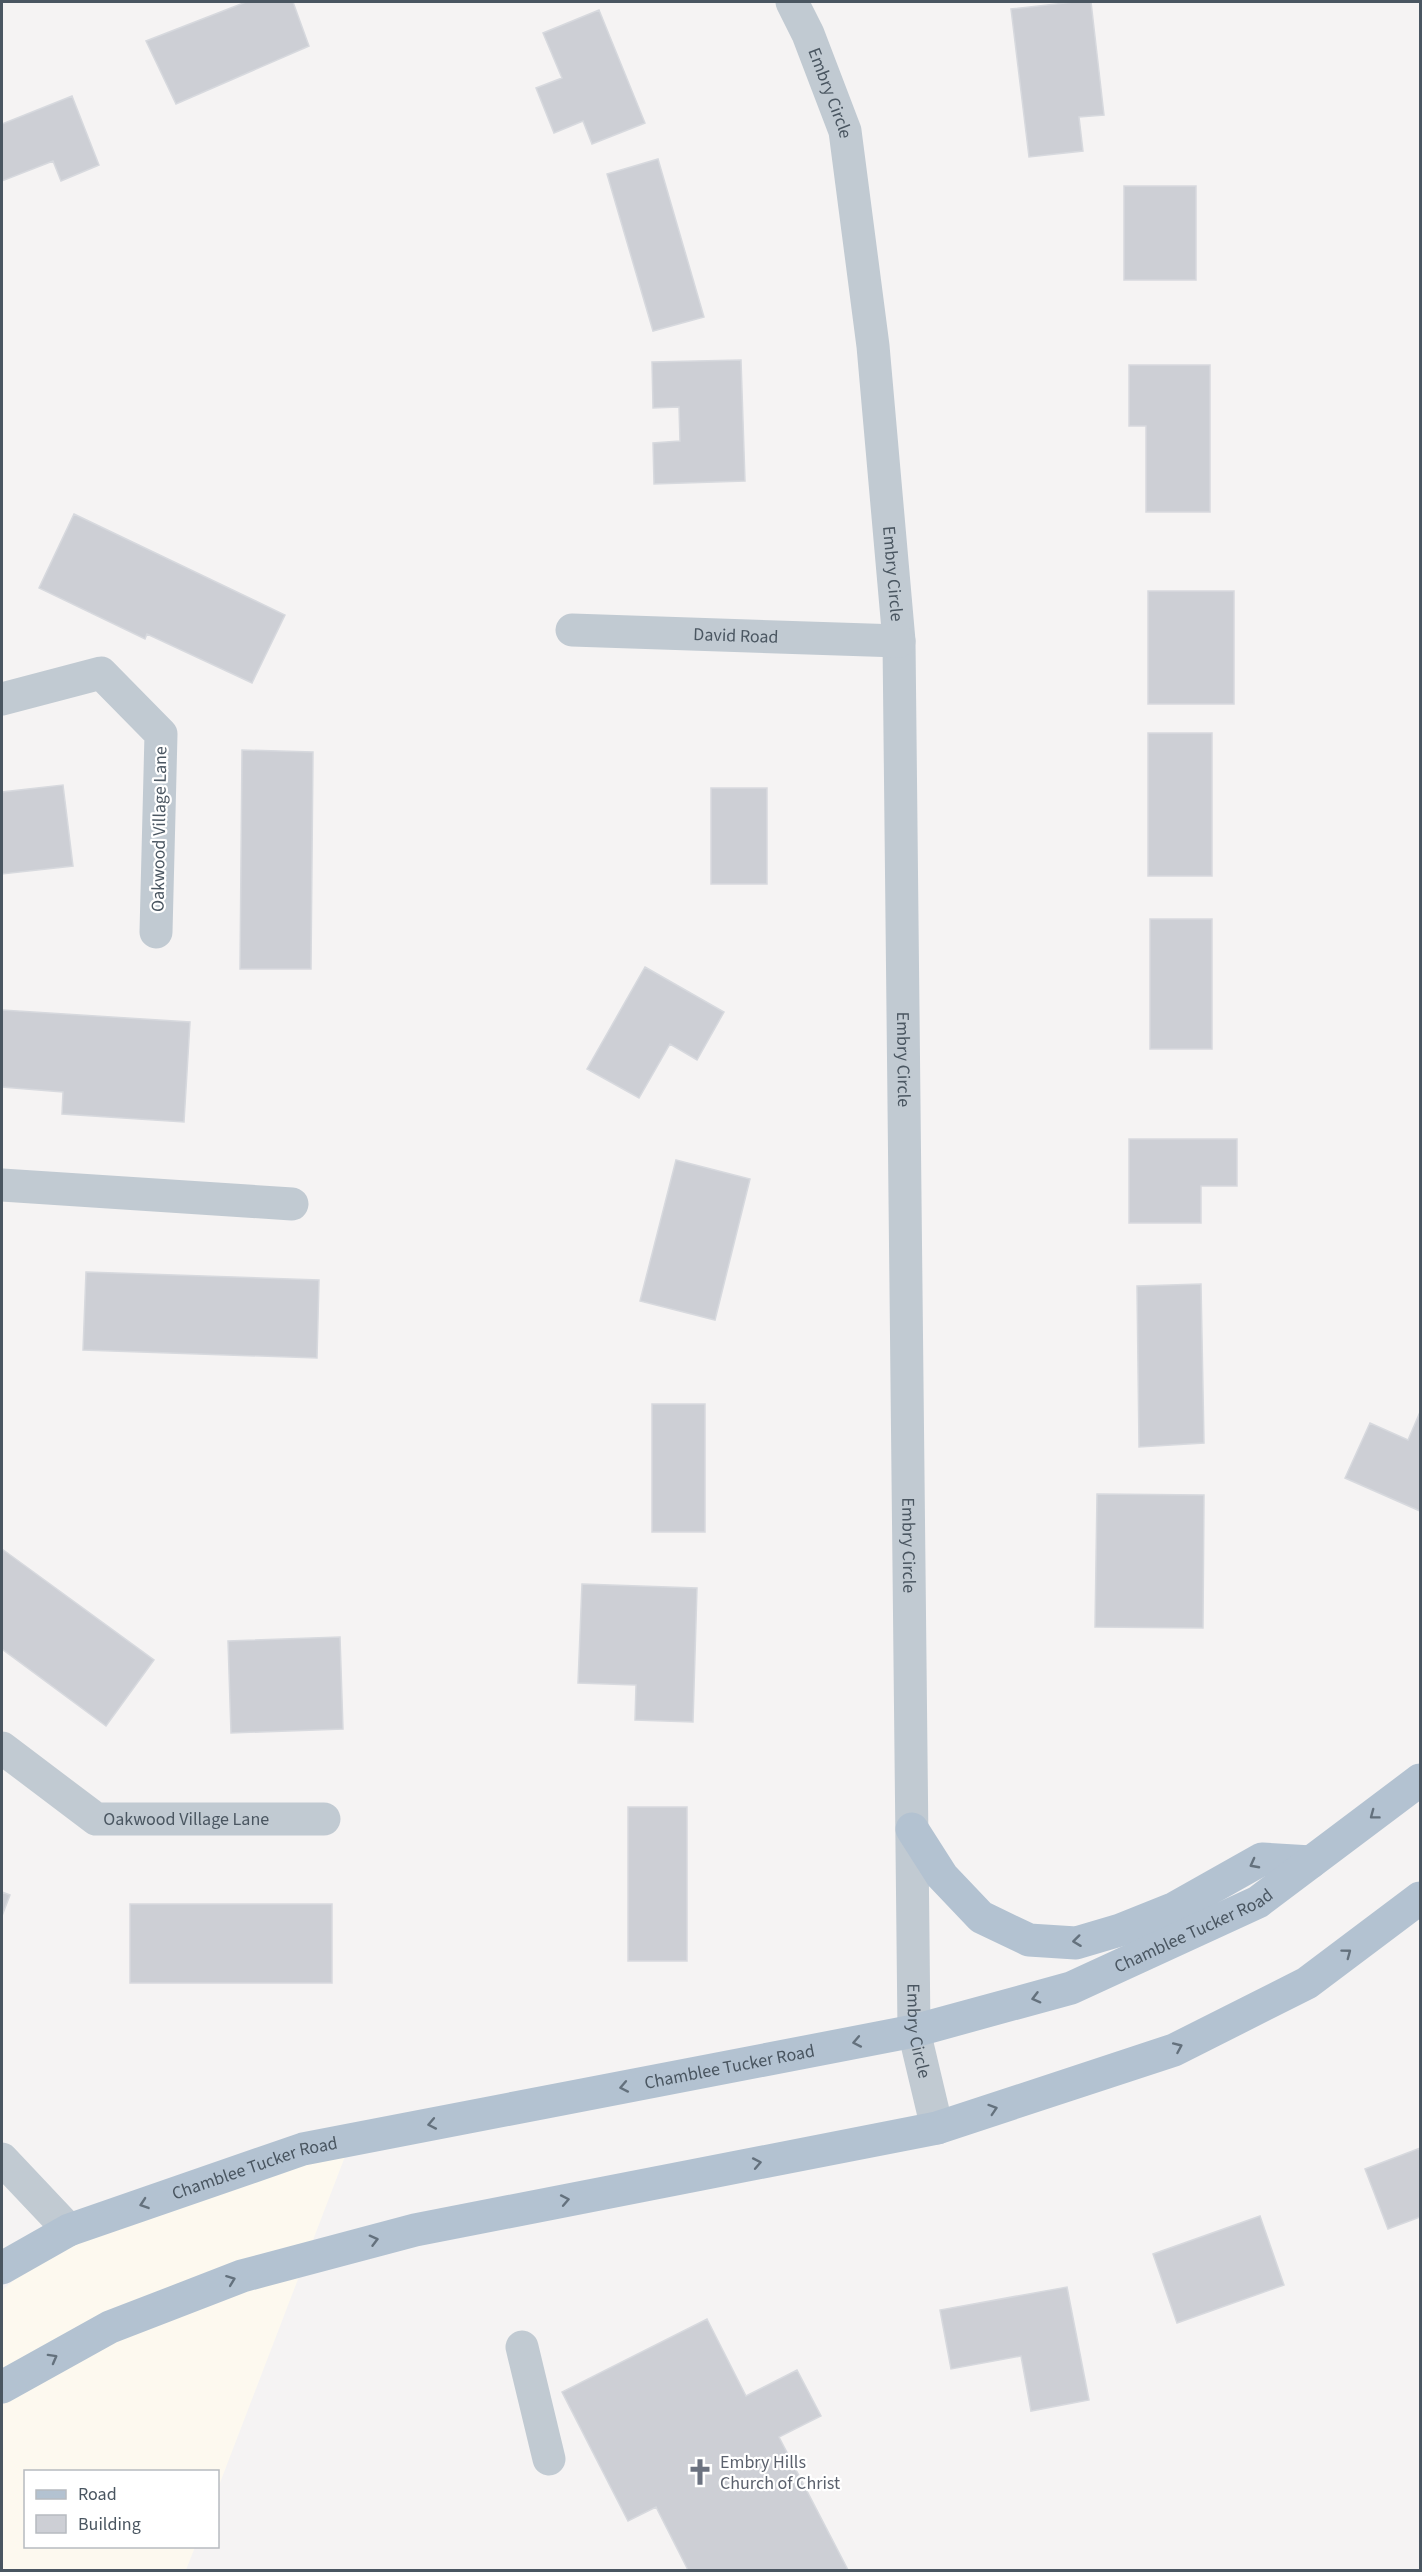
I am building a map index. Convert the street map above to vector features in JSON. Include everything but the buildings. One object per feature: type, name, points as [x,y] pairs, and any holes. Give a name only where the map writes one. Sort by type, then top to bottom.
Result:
[{"type":"main road","name":"Chamblee Tucker Road","points":[[2,2268],[69,2230],[303,2149],[914,2031],[1071,1988],[1258,1902],[1420,1780]]},
{"type":"main road","points":[[912,1829],[942,1876],[981,1917],[1029,1941],[1076,1943],[1120,1930],[1175,1908],[1262,1859],[1311,1862]]},
{"type":"main road","points":[[2,2387],[110,2327],[253,2273],[416,2230],[937,2128],[1174,2050],[1307,1983],[1420,1898]]},
{"type":"street","name":"Embry Circle","points":[[792,2],[808,34],[845,131],[873,346],[899,641],[914,2031],[937,2128]]},
{"type":"street","name":"David Road","points":[[572,630],[899,641]]},
{"type":"street","name":"Oakwood Village Lane","points":[[2,699],[101,673],[161,734],[156,933]]},
{"type":"street","points":[[2,1185],[292,1204]]},
{"type":"street","name":"Oakwood Village Lane","points":[[2,1748],[96,1819],[324,1819]]},
{"type":"street","points":[[2,2159],[69,2230]]},
{"type":"street","points":[[522,2347],[549,2459]]},
{"type":"shaded area","points":[[354,2133],[219,2485],[219,2470],[24,2470],[24,2548],[195,2548],[186,2570],[2,2570],[2,2290],[56,2246]]},
{"type":"place","name":"Embry Hills Church of Christ","points":[[700,2472]]}]
